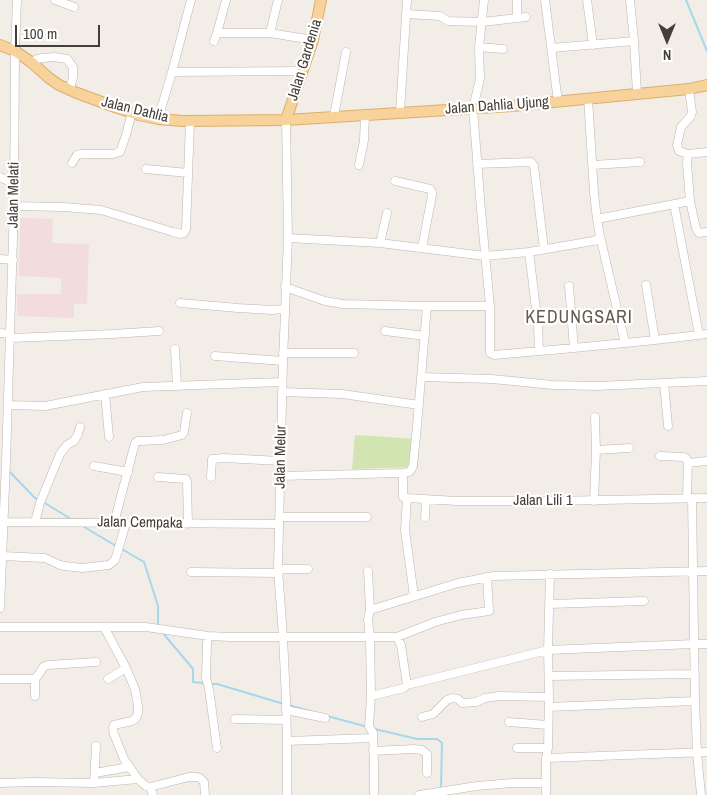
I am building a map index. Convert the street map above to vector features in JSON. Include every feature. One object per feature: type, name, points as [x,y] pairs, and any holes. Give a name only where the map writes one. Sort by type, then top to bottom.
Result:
[{"type":"main road","name":"Jalan Gardenia","points":[[286,120],[313,40],[321,0]]},
{"type":"main road","name":"Jalan Dahlia","points":[[0,45],[15,51],[49,78],[70,90],[107,104],[158,119],[190,122],[286,120]]},
{"type":"main road","name":"Jalan Dahlia Ujung","points":[[286,120],[558,102],[689,89],[707,85]]},
{"type":"street","name":"Jalan Melati","points":[[0,608],[1,522],[6,461],[4,415],[8,405],[13,260],[17,0]]},
{"type":"street","points":[[55,0],[74,7]]},
{"type":"street","points":[[158,119],[191,0]]},
{"type":"street","points":[[214,41],[226,0]]},
{"type":"street","points":[[270,33],[278,0]]},
{"type":"street","points":[[400,112],[406,0]]},
{"type":"street","points":[[484,0],[479,47],[480,79],[473,108],[480,210],[490,306],[490,353],[574,348],[703,334],[674,204]]},
{"type":"street","points":[[517,0],[517,17]]},
{"type":"street","points":[[545,0],[558,102]]},
{"type":"street","points":[[587,0],[593,45]]},
{"type":"street","points":[[630,0],[637,93]]},
{"type":"street","points":[[406,14],[440,16],[448,20],[482,22],[526,17]]},
{"type":"street","points":[[217,33],[270,33],[313,40]]},
{"type":"street","points":[[552,48],[634,40]]},
{"type":"street","points":[[479,47],[503,49]]},
{"type":"street","points":[[334,116],[346,52]]},
{"type":"street","points":[[31,62],[37,59],[54,57],[67,59],[73,67],[70,90]]},
{"type":"street","points":[[172,72],[303,70]]},
{"type":"street","points":[[689,89],[692,116],[681,127],[677,145],[679,151],[688,154],[707,152]]},
{"type":"street","points":[[588,98],[597,219],[625,343]]},
{"type":"street","points":[[72,163],[77,155],[81,154],[112,154],[120,152],[132,112]]},
{"type":"street","points":[[359,165],[364,140],[366,114]]},
{"type":"street","name":"Jalan Melur","points":[[286,120],[288,238],[282,382],[279,571],[286,705],[287,795]]},
{"type":"street","points":[[14,206],[101,210],[181,234],[184,233],[186,229],[190,122]]},
{"type":"street","points":[[688,154],[690,201],[697,231],[699,233],[707,232]]},
{"type":"street","points":[[477,164],[531,162],[534,166],[544,249]]},
{"type":"street","points":[[593,165],[640,162]]},
{"type":"street","points":[[146,169],[188,173]]},
{"type":"street","points":[[0,177],[14,184]]},
{"type":"street","points":[[396,181],[430,189],[432,192],[422,248]]},
{"type":"street","points":[[597,219],[690,201]]},
{"type":"street","points":[[380,242],[387,213]]},
{"type":"street","points":[[288,238],[380,242],[486,256],[529,252],[593,241],[597,240],[600,236]]},
{"type":"street","points":[[529,252],[538,325],[539,351]]},
{"type":"street","points":[[0,259],[13,260]]},
{"type":"street","points":[[569,286],[574,348]]},
{"type":"street","points":[[646,286],[655,340]]},
{"type":"street","points":[[285,287],[337,304],[490,306]]},
{"type":"street","points":[[180,303],[263,310],[284,309]]},
{"type":"street","points":[[280,476],[403,473],[411,470],[419,405],[427,306]]},
{"type":"street","points":[[385,330],[425,336]]},
{"type":"street","points":[[0,333],[10,336],[159,331]]},
{"type":"street","points":[[176,349],[177,386]]},
{"type":"street","points":[[215,356],[283,357],[354,353]]},
{"type":"street","points":[[0,368],[9,369]]},
{"type":"street","points":[[421,377],[492,379],[553,386],[707,381]]},
{"type":"street","points":[[8,405],[45,406],[143,387],[282,382]]},
{"type":"street","points":[[664,383],[668,426]]},
{"type":"street","points":[[282,392],[342,394],[419,405]]},
{"type":"street","points":[[105,394],[109,437]]},
{"type":"street","points":[[114,523],[136,442],[163,440],[182,435],[187,413]]},
{"type":"street","points":[[594,501],[595,416]]},
{"type":"street","points":[[35,522],[40,503],[60,454],[74,441],[80,427]]},
{"type":"street","points":[[596,450],[629,448]]},
{"type":"street","points":[[660,456],[684,457],[688,463],[693,571],[695,702],[701,795]]},
{"type":"street","points":[[211,477],[212,459],[280,461]]},
{"type":"street","points":[[688,463],[707,461]]},
{"type":"street","points":[[94,466],[128,472]]},
{"type":"street","points":[[403,473],[403,496],[407,498],[405,530],[414,596]]},
{"type":"street","points":[[158,477],[186,479],[188,524]]},
{"type":"street","name":"Jalan Lili 1","points":[[407,498],[456,501],[594,501],[707,498]]},
{"type":"street","points":[[425,517],[426,500]]},
{"type":"street","name":"Jalan Cempaka","points":[[1,522],[188,524],[367,517]]},
{"type":"street","points":[[2,556],[45,558],[60,565],[82,568],[109,565],[115,560],[126,523]]},
{"type":"street","points":[[191,572],[308,569]]},
{"type":"street","points":[[368,571],[374,795]]},
{"type":"street","points":[[370,610],[458,583],[494,576],[707,571]]},
{"type":"street","points":[[546,795],[550,676],[548,650],[550,574]]},
{"type":"street","points":[[0,627],[146,627],[208,636],[398,637],[435,622],[489,611],[487,577]]},
{"type":"street","points":[[550,604],[644,601]]},
{"type":"street","points":[[104,628],[126,668],[137,697],[138,713],[136,718],[132,721],[118,723],[113,728],[124,759],[138,779],[149,789],[189,777],[197,777],[204,782],[206,795]]},
{"type":"street","points":[[208,636],[206,678],[217,748]]},
{"type":"street","points":[[398,637],[408,685]]},
{"type":"street","points":[[371,696],[548,650],[707,644]]},
{"type":"street","points":[[35,696],[35,679],[43,667],[48,665],[96,662]]},
{"type":"street","points":[[108,679],[126,668]]},
{"type":"street","points":[[550,676],[695,674]]},
{"type":"street","points":[[0,679],[35,679]]},
{"type":"street","points":[[422,717],[433,714],[446,700],[452,698],[458,699],[462,703],[470,703],[499,696],[549,697]]},
{"type":"street","points":[[549,707],[695,702]]},
{"type":"street","points":[[286,705],[325,718]]},
{"type":"street","points":[[235,719],[286,720]]},
{"type":"street","points":[[509,722],[548,725]]},
{"type":"street","points":[[287,741],[371,732]]},
{"type":"street","points":[[94,783],[96,746]]},
{"type":"street","points":[[517,748],[548,748]]},
{"type":"street","points":[[373,751],[422,750],[427,754],[427,774]]},
{"type":"street","points":[[546,758],[707,752]]},
{"type":"street","points":[[95,773],[129,766]]},
{"type":"street","points":[[0,783],[94,783],[138,779]]},
{"type":"street","points":[[418,795],[477,786],[546,783]]},
{"type":"shaded area","points":[[20,218],[53,219],[52,243],[89,244],[87,304],[74,304],[74,318],[17,316],[17,294],[61,294],[61,278],[19,276]]},
{"type":"green space","points":[[355,435],[419,439],[418,467],[352,469]]},
{"type":"waterway","points":[[686,0],[707,51]]},
{"type":"waterway","points":[[8,470],[39,500]]},
{"type":"waterway","points":[[43,502],[71,519]]},
{"type":"waterway","points":[[81,525],[116,546]]},
{"type":"waterway","points":[[120,548],[144,562],[158,606],[158,624],[160,627]]},
{"type":"waterway","points":[[162,632],[193,669],[193,682],[204,683]]},
{"type":"waterway","points":[[211,684],[217,684],[284,704]]},
{"type":"waterway","points":[[288,705],[310,711]]},
{"type":"waterway","points":[[327,716],[368,727]]},
{"type":"waterway","points":[[375,729],[417,739],[437,739],[442,743],[441,788]]},
{"type":"district","name":"KEDUNGSARI","points":[[579,318]]}]
